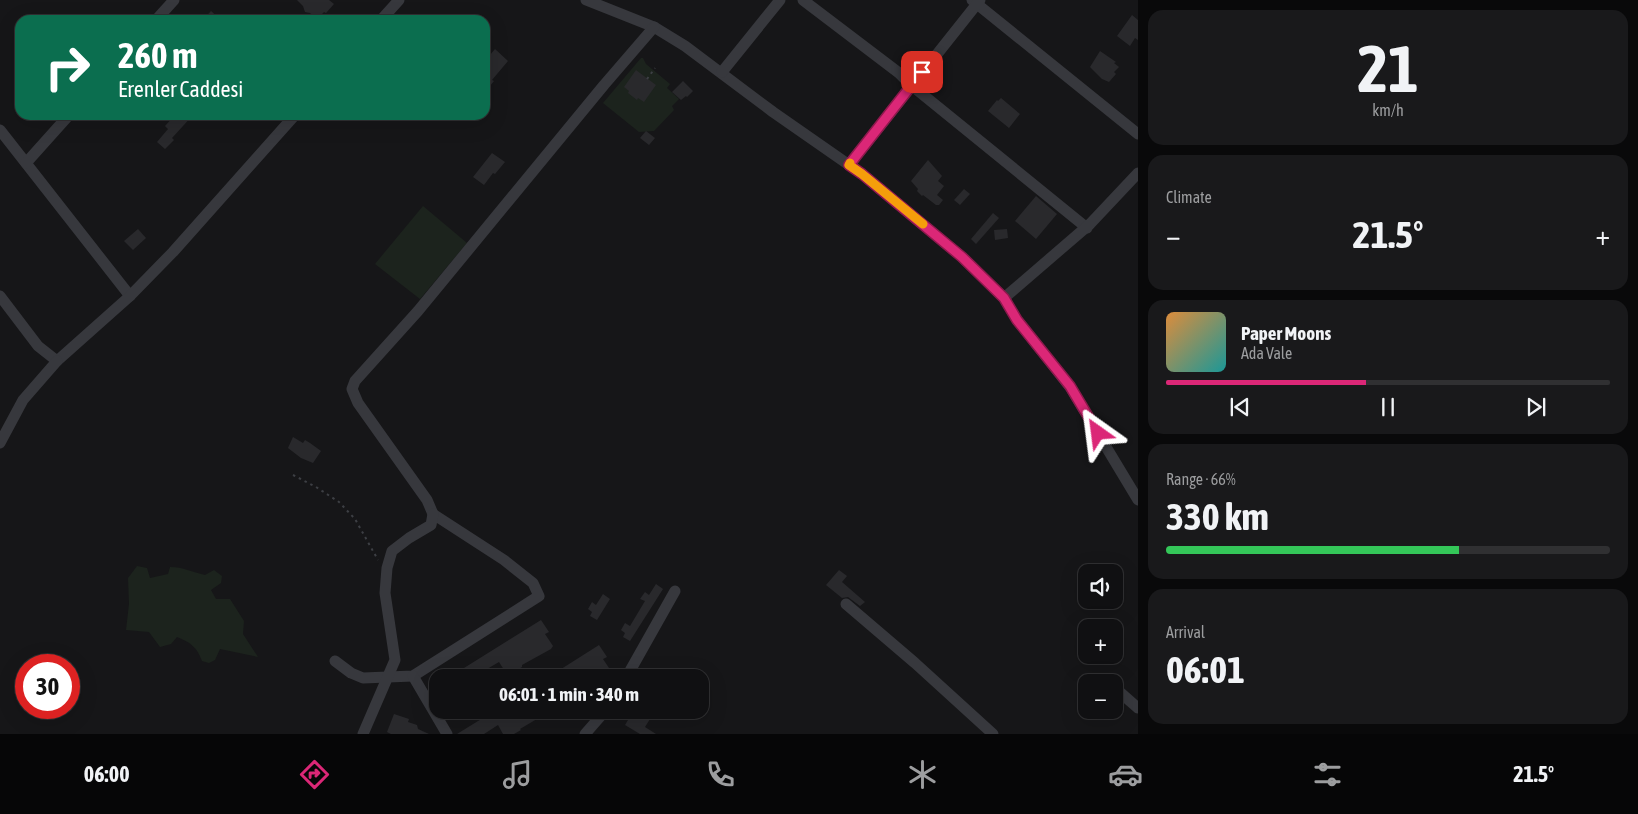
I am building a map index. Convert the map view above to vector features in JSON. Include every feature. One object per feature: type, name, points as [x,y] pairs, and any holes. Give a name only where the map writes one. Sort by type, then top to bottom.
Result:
[{"type":"street","points":[[160,15],[174,0]]},
{"type":"street","points":[[386,15],[399,0]]},
{"type":"street","points":[[589,0],[654,27],[722,72],[773,112],[862,174],[962,257],[1004,298],[1017,320],[1070,386],[1138,500]]},
{"type":"street","points":[[722,72],[780,0]]},
{"type":"street","points":[[803,0],[899,73],[911,85],[1087,228]]},
{"type":"street","points":[[849,165],[976,1],[1138,134]]},
{"type":"street","points":[[363,734],[395,660],[385,593],[387,568],[392,551],[409,538],[431,526],[433,514],[427,500],[358,403],[352,389],[356,381],[418,311],[654,27]]},
{"type":"street","points":[[26,163],[65,120]]},
{"type":"street","points":[[0,443],[23,400],[57,361],[130,296],[173,252],[291,120]]},
{"type":"street","points":[[0,130],[130,296]]},
{"type":"street","points":[[1004,298],[1087,228],[1138,173]]},
{"type":"street","points":[[0,296],[38,346],[57,361]]},
{"type":"street","points":[[335,661],[351,673],[363,678],[413,676],[539,596],[533,583],[504,560],[433,514]]},
{"type":"street","points":[[631,669],[675,591]]},
{"type":"street","points":[[846,604],[915,663],[993,734]]},
{"type":"street","points":[[413,676],[447,734]]},
{"type":"street","points":[[1123,695],[1138,708]]},
{"type":"street","points":[[585,734],[598,719]]},
{"type":"path","points":[[647,79],[655,68]]},
{"type":"path","points":[[293,475],[339,502],[355,519],[380,564],[387,568]]},
{"type":"shaded area","points":[[641,58],[670,84],[667,88],[679,99],[672,106],[674,110],[654,131],[639,132],[603,103]]},
{"type":"shaded area","points":[[423,206],[467,243],[420,299],[375,264]]},
{"type":"shaded area","points":[[137,566],[147,568],[150,578],[168,574],[170,567],[205,575],[214,570],[222,576],[221,583],[211,590],[216,599],[230,599],[244,621],[243,634],[258,657],[220,649],[215,660],[209,663],[202,661],[198,652],[192,646],[177,637],[171,644],[160,647],[149,632],[126,630],[129,604],[128,578]]},
{"type":"building","points":[[297,0],[329,0],[334,4],[326,13],[324,12],[321,15],[312,15],[305,12],[303,6]]},
{"type":"building","points":[[211,11],[215,15],[207,15]]},
{"type":"building","points":[[1132,15],[1138,20],[1138,40],[1135,38],[1130,46],[1117,36]]},
{"type":"building","points":[[495,49],[508,61],[492,80],[494,81],[490,86],[490,55]]},
{"type":"building","points":[[1100,51],[1116,62],[1114,63],[1119,67],[1109,82],[1102,79],[1090,67]]},
{"type":"building","points":[[636,70],[656,85],[644,102],[638,98],[637,100],[624,87]]},
{"type":"building","points":[[683,81],[693,91],[681,100],[672,92]]},
{"type":"building","points":[[1001,98],[1020,114],[1009,128],[988,111]]},
{"type":"building","points":[[170,120],[188,120],[165,149],[157,142],[168,129],[165,126]]},
{"type":"building","points":[[646,131],[655,138],[649,145],[640,138]]},
{"type":"building","points":[[492,153],[505,162],[484,185],[473,177]]},
{"type":"building","points":[[928,160],[942,176],[938,181],[944,186],[937,195],[943,200],[939,205],[922,196],[911,181]]},
{"type":"building","points":[[964,189],[970,194],[960,205],[954,200]]},
{"type":"building","points":[[1036,196],[1057,214],[1036,239],[1015,221]]},
{"type":"building","points":[[993,213],[999,218],[976,244],[971,239]]},
{"type":"building","points":[[138,229],[146,238],[133,250],[124,241]]},
{"type":"building","points":[[1007,229],[1008,238],[995,240],[994,230]]},
{"type":"building","points":[[293,437],[303,443],[305,440],[321,451],[313,463],[301,458],[288,448]]},
{"type":"building","points":[[839,570],[847,576],[842,582],[865,602],[860,606],[848,597],[842,598],[826,585]]},
{"type":"building","points":[[656,584],[663,589],[630,641],[623,637],[625,633],[621,630],[625,623],[630,626],[645,601],[640,599],[645,592],[649,595]]},
{"type":"building","points":[[603,594],[610,599],[597,620],[590,616],[592,612],[588,609],[592,602],[596,605]]},
{"type":"building","points":[[541,620],[549,632],[545,634],[553,646],[551,649],[522,665],[519,669],[504,669],[499,662],[487,669],[462,669]]},
{"type":"building","points":[[599,645],[607,657],[603,659],[610,669],[561,669]]},
{"type":"building","points":[[394,714],[409,719],[408,722],[417,725],[418,729],[429,734],[391,734],[387,732]]},
{"type":"building","points":[[481,719],[537,719],[514,734],[503,734],[498,725],[484,734],[457,734]]},
{"type":"building","points":[[629,719],[650,719],[645,727],[656,734],[640,734],[625,725]]},
{"type":"slow traffic","points":[[850,163],[849,165],[923,224]]},
{"type":"route","points":[[922,72],[849,165],[962,257],[1004,298],[1017,320],[1070,386],[1098,433]]}]
